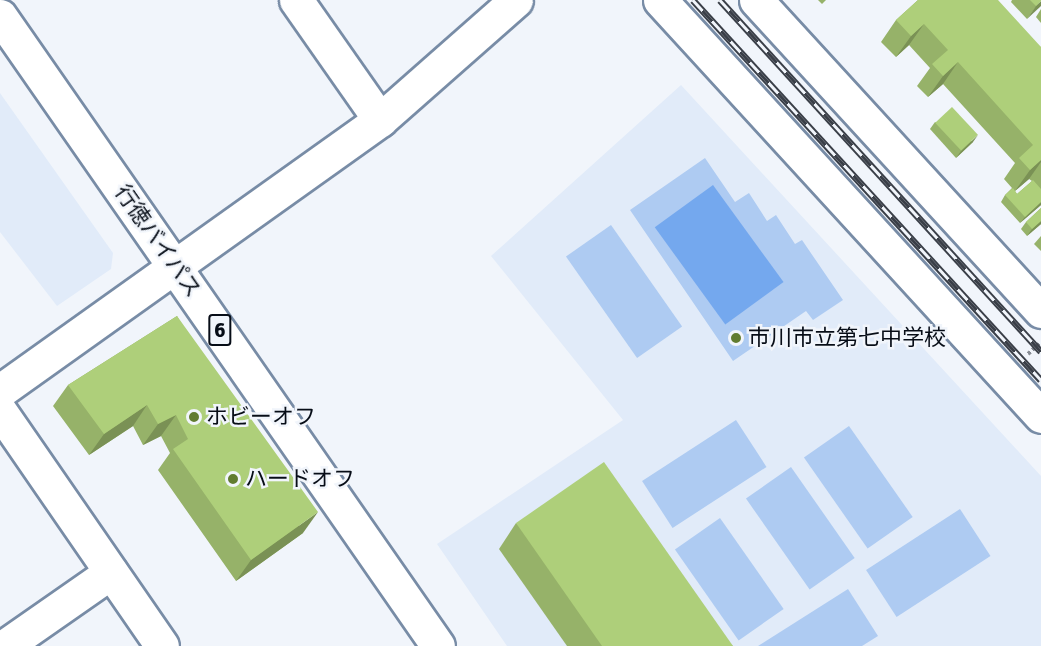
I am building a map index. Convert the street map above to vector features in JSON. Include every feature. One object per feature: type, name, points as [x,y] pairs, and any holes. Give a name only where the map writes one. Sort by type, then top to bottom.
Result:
[{"type":"street","points":[[296,0],[380,120]]},
{"type":"street","points":[[0,391],[177,269],[380,120],[516,0]]},
{"type":"street","points":[[660,0],[1041,416]]},
{"type":"street","points":[[756,0],[1041,311]]},
{"type":"street","name":"行徳バイパス","points":[[0,16],[438,646]]},
{"type":"street","points":[[0,411],[162,646]]},
{"type":"street","points":[[4,646],[111,572]]},
{"type":"shaded area","name":"市川市立第七中学校","points":[[681,85],[1041,476],[1041,646],[507,646],[437,544],[623,420],[491,256]]},
{"type":"shaded area","points":[[0,93],[113,253],[111,269],[57,306],[0,232]]},
{"type":"shaded area","points":[[705,158],[735,202],[749,193],[767,221],[776,215],[795,244],[802,240],[843,300],[813,320],[806,311],[733,361],[630,210]]},
{"type":"shaded area","points":[[611,225],[682,327],[637,358],[566,257]]},
{"type":"shaded area","points":[[736,420],[766,467],[673,528],[642,481]]},
{"type":"shaded area","points":[[849,426],[913,517],[868,548],[804,458]]},
{"type":"shaded area","points":[[791,467],[855,558],[810,589],[746,499]]},
{"type":"shaded area","points":[[960,509],[990,556],[897,617],[866,570]]},
{"type":"shaded area","points":[[720,518],[784,609],[739,640],[675,550]]},
{"type":"shaded area","points":[[848,589],[878,636],[862,646],[758,646]]},
{"type":"water","points":[[713,185],[784,282],[725,324],[655,227]]},
{"type":"building","points":[[918,0],[998,0],[1041,47],[1041,160],[1030,170],[1019,158],[1033,145],[958,62],[943,76],[932,64],[948,50],[924,24],[911,36],[896,20]]},
{"type":"building","points":[[1030,0],[1041,0],[1041,1],[1036,6]]},
{"type":"building","points":[[952,107],[978,135],[961,150],[935,123]]},
{"type":"building","points":[[1033,180],[1041,189],[1041,202],[1025,217],[1005,195],[1013,188],[1017,194]]},
{"type":"building","points":[[1041,208],[1041,221],[1032,229],[1026,222]]},
{"type":"building","points":[[177,316],[318,512],[251,560],[173,449],[188,439],[176,415],[158,424],[147,405],[104,434],[68,385]]},
{"type":"building","points":[[604,462],[733,646],[602,646],[516,523]]},
{"type":"railway","points":[[693,0],[1041,380]]},
{"type":"railway","points":[[720,0],[1041,351]]},
{"type":"place","name":"市川市立第七中学校","points":[[736,338]]},
{"type":"place","name":"ホビーオフ","points":[[194,417]]},
{"type":"place","name":"ハードオフ","points":[[233,479]]}]
